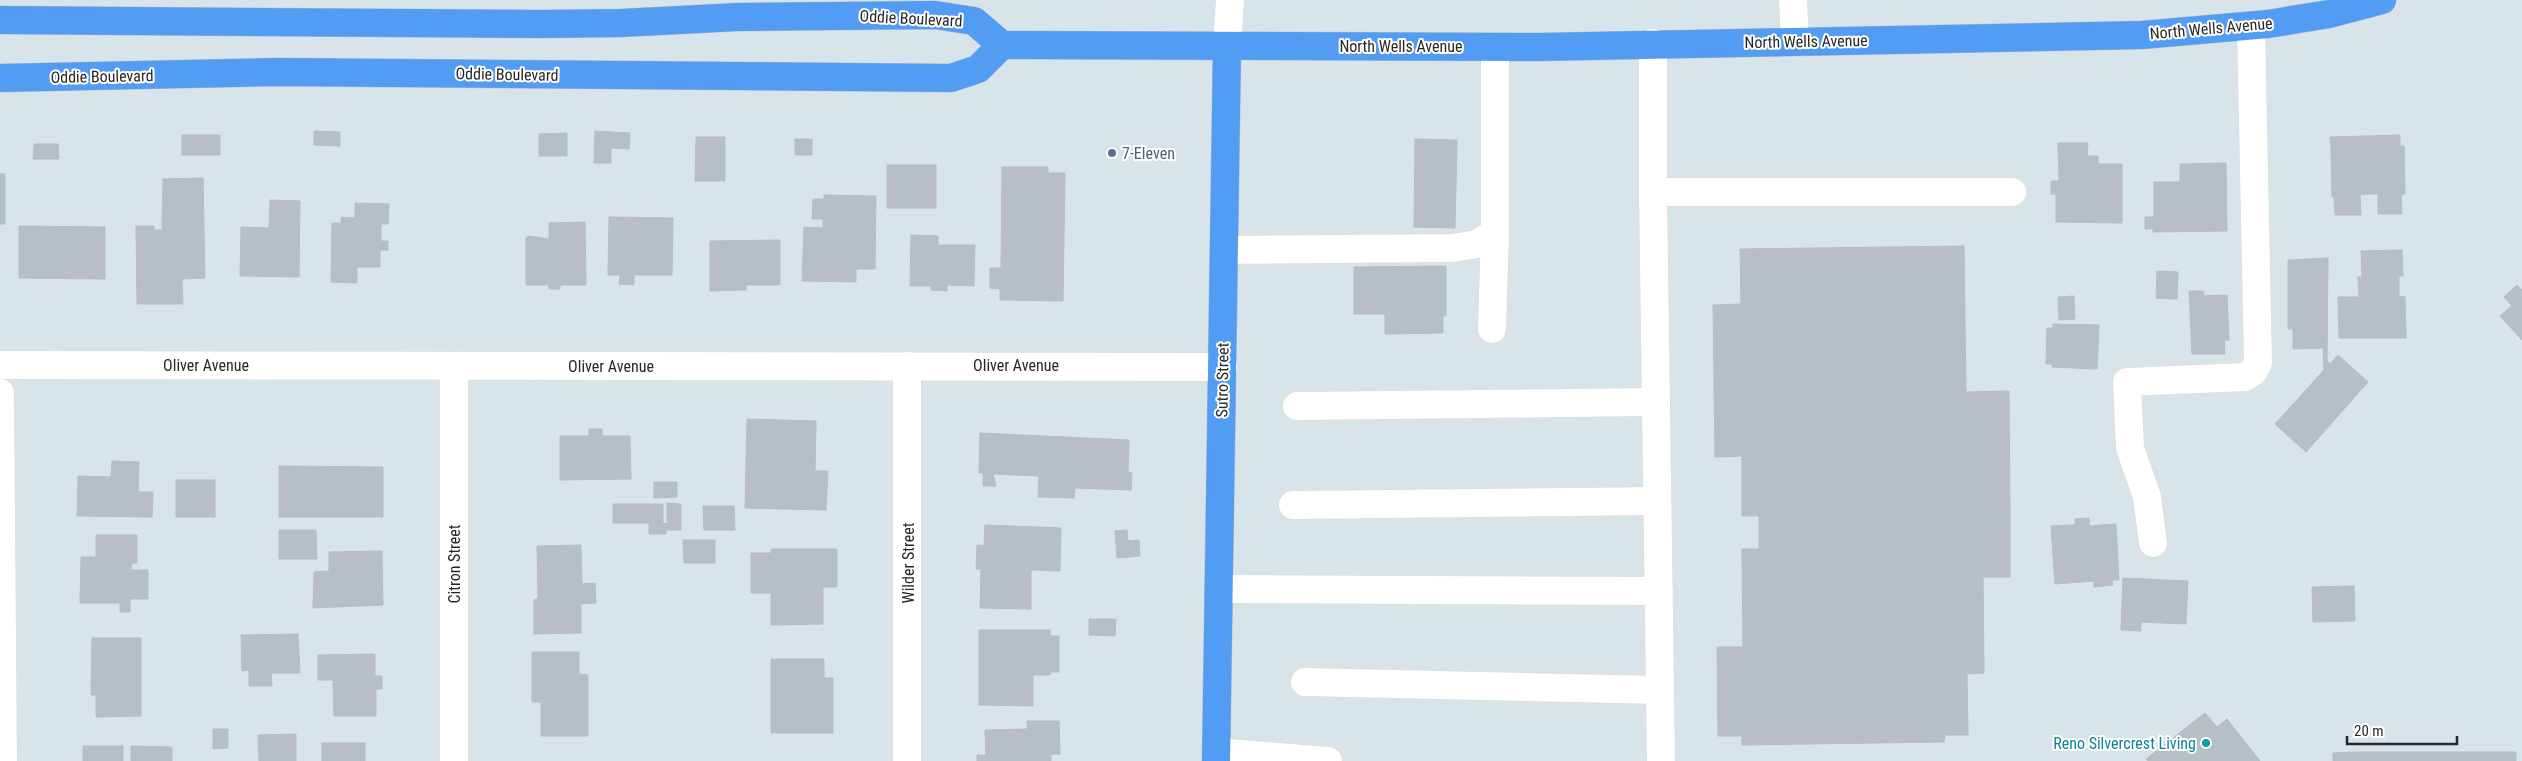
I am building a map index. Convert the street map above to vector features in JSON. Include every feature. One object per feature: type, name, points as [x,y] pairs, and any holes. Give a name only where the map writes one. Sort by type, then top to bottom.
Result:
[{"type":"main road","name":"North Wells Avenue","points":[[1227,46],[1495,47],[2142,35],[2250,26],[2329,14],[2382,0]]},
{"type":"main road","name":"Oddie Boulevard","points":[[0,20],[541,24],[738,17],[935,16],[974,21],[1002,45],[978,69],[951,78],[277,72],[0,78]]},
{"type":"main road","points":[[1002,45],[1227,46]]},
{"type":"main road","name":"Sutro Street","points":[[1216,756],[1227,46]]},
{"type":"street","name":"Sutro Street","points":[[1227,46],[1230,0]]},
{"type":"street","points":[[1793,0],[1795,42]]},
{"type":"street","points":[[2153,543],[2147,497],[2130,448],[2127,382],[2245,377],[2254,371],[2258,363],[2250,26]]},
{"type":"street","points":[[1653,43],[1653,192],[1661,761]]},
{"type":"street","points":[[1492,329],[1495,233],[1495,47]]},
{"type":"street","points":[[1653,192],[2012,192]]},
{"type":"street","points":[[1224,250],[1452,248],[1477,244],[1495,233]]},
{"type":"street","name":"Oliver Avenue","points":[[0,365],[1223,367]]},
{"type":"street","name":"Citron Street","points":[[454,366],[454,761]]},
{"type":"street","name":"Wilder Street","points":[[907,366],[907,761]]},
{"type":"street","points":[[0,393],[3,761]]},
{"type":"street","points":[[1297,406],[1656,402]]},
{"type":"street","points":[[1293,505],[1657,501]]},
{"type":"street","points":[[1220,589],[1659,592]]},
{"type":"street","points":[[1305,682],[1660,690]]},
{"type":"street","points":[[1216,756],[1328,761]]},
{"type":"building","points":[[314,131],[340,132],[340,146],[314,145]]},
{"type":"building","points":[[595,131],[630,133],[629,149],[611,148],[611,163],[594,163]]},
{"type":"building","points":[[567,133],[567,156],[539,156],[539,134]]},
{"type":"building","points":[[182,135],[220,135],[220,155],[182,155]]},
{"type":"building","points":[[2400,135],[2400,147],[2331,148],[2330,137]]},
{"type":"building","points":[[696,137],[725,137],[725,181],[695,181]]},
{"type":"building","points":[[795,139],[812,139],[812,155],[795,155]]},
{"type":"building","points":[[1415,139],[1457,140],[1455,228],[1414,227]]},
{"type":"building","points":[[2058,143],[2088,143],[2087,156],[2098,156],[2098,164],[2122,164],[2122,223],[2056,222],[2056,194],[2051,194],[2051,181],[2059,181]]},
{"type":"building","points":[[34,144],[58,144],[59,159],[33,159]]},
{"type":"building","points":[[2404,146],[2405,194],[2401,194],[2402,214],[2378,214],[2378,194],[2368,194],[2367,147]]},
{"type":"building","points":[[2367,147],[2368,194],[2360,195],[2361,215],[2335,215],[2334,196],[2332,197],[2331,148]]},
{"type":"building","points":[[2226,163],[2227,231],[2153,232],[2153,229],[2145,229],[2145,217],[2154,217],[2154,182],[2180,182],[2180,164]]},
{"type":"building","points":[[887,165],[936,165],[936,208],[887,208]]},
{"type":"building","points":[[1002,167],[1048,167],[1048,173],[1065,173],[1063,301],[1000,300],[1000,289],[990,288],[990,268],[1001,268]]},
{"type":"building","points":[[0,174],[5,174],[5,224],[0,224]]},
{"type":"building","points":[[203,178],[205,278],[182,279],[183,304],[137,304],[136,226],[154,226],[154,230],[162,230],[163,179]]},
{"type":"building","points":[[824,195],[876,196],[875,269],[856,269],[856,282],[802,281],[804,227],[823,228],[823,219],[812,219],[813,199],[824,199]]},
{"type":"building","points":[[270,200],[300,201],[299,277],[240,276],[241,227],[269,228]]},
{"type":"building","points":[[355,203],[389,204],[388,224],[381,224],[381,241],[388,241],[388,250],[380,250],[380,267],[357,267],[357,283],[331,282],[332,223],[341,223],[341,217],[355,218]]},
{"type":"building","points":[[609,217],[673,218],[672,275],[634,275],[634,285],[619,284],[620,275],[608,275]]},
{"type":"building","points":[[585,222],[586,285],[560,285],[560,289],[549,289],[549,285],[526,285],[526,238],[529,236],[549,239],[549,223]]},
{"type":"building","points":[[19,226],[105,227],[105,279],[19,278]]},
{"type":"building","points":[[911,235],[938,236],[938,245],[975,245],[974,286],[947,285],[947,291],[931,290],[931,286],[910,286]]},
{"type":"building","points":[[780,240],[780,285],[746,285],[746,290],[710,291],[710,241]]},
{"type":"building","points":[[1964,246],[1966,392],[2009,391],[2010,513],[1742,516],[1742,456],[1715,457],[1713,305],[1741,304],[1740,249]]},
{"type":"building","points":[[2402,250],[2403,276],[2399,276],[2399,296],[2405,297],[2406,338],[2339,338],[2338,297],[2359,297],[2358,277],[2362,277],[2361,251]]},
{"type":"building","points":[[2328,258],[2327,360],[2330,364],[2338,355],[2368,382],[2306,452],[2275,424],[2324,370],[2323,348],[2293,349],[2293,329],[2288,329],[2288,260]]},
{"type":"building","points":[[1446,266],[1446,316],[1443,316],[1443,333],[1385,334],[1385,314],[1354,314],[1354,267]]},
{"type":"building","points":[[2157,271],[2178,272],[2177,299],[2156,298]]},
{"type":"building","points":[[2517,285],[2522,290],[2522,340],[2500,316],[2512,306],[2504,297]]},
{"type":"building","points":[[2189,291],[2203,291],[2204,296],[2227,295],[2229,340],[2224,340],[2225,354],[2192,354]]},
{"type":"building","points":[[2074,296],[2075,319],[2059,320],[2058,297]]},
{"type":"building","points":[[2053,324],[2099,325],[2097,369],[2052,367],[2052,364],[2046,364],[2047,328],[2053,328]]},
{"type":"building","points":[[747,419],[816,421],[815,471],[828,471],[826,510],[745,508]]},
{"type":"building","points":[[589,429],[602,429],[602,436],[630,436],[631,479],[560,480],[560,436],[589,436]]},
{"type":"building","points":[[980,433],[1129,440],[1128,472],[1132,473],[1131,490],[1075,488],[1074,498],[1038,497],[1039,476],[993,474],[996,486],[983,486],[983,473],[979,473]]},
{"type":"building","points":[[112,461],[139,462],[138,492],[153,492],[152,517],[77,516],[78,476],[111,477]]},
{"type":"building","points":[[279,466],[383,467],[383,517],[279,517]]},
{"type":"building","points":[[176,480],[215,480],[215,517],[176,517]]},
{"type":"building","points":[[654,482],[677,482],[677,497],[654,498]]},
{"type":"building","points":[[667,503],[681,504],[681,530],[666,530],[666,534],[649,534],[649,523],[613,523],[613,504],[663,504],[663,523],[667,524]]},
{"type":"building","points":[[703,506],[734,506],[735,530],[704,530]]},
{"type":"building","points":[[2010,513],[2010,577],[1983,577],[1984,673],[1967,674],[1968,735],[1945,735],[1944,742],[1742,745],[1742,736],[1718,736],[1717,647],[1743,647],[1742,549],[1759,549],[1759,516]]},
{"type":"building","points":[[2089,518],[2089,526],[2116,524],[2119,580],[2112,580],[2113,585],[2094,587],[2094,581],[2055,584],[2051,526],[2075,525],[2075,519]]},
{"type":"building","points":[[985,525],[1061,528],[1060,571],[1031,570],[1031,609],[980,608],[981,569],[976,569],[977,545],[984,546]]},
{"type":"building","points":[[279,530],[316,530],[317,559],[279,559]]},
{"type":"building","points":[[1127,530],[1128,541],[1139,540],[1140,556],[1117,558],[1115,531]]},
{"type":"building","points":[[96,535],[137,535],[137,563],[132,563],[131,570],[148,570],[148,599],[130,599],[130,612],[120,612],[120,603],[80,603],[81,557],[96,557]]},
{"type":"building","points":[[683,540],[715,540],[715,563],[684,563]]},
{"type":"building","points":[[581,545],[582,584],[595,583],[596,603],[581,604],[581,633],[534,634],[534,600],[538,599],[537,546]]},
{"type":"building","points":[[771,549],[837,549],[837,587],[823,587],[823,624],[771,625],[771,593],[751,593],[751,553],[771,553]]},
{"type":"building","points":[[382,551],[383,605],[313,608],[314,572],[329,571],[329,552]]},
{"type":"building","points":[[2123,578],[2188,581],[2186,624],[2141,622],[2141,631],[2121,630]]},
{"type":"building","points":[[2354,586],[2355,621],[2313,622],[2312,587]]},
{"type":"building","points":[[1089,619],[1116,619],[1115,636],[1089,635]]},
{"type":"building","points":[[979,630],[1050,630],[1050,636],[1059,636],[1059,672],[1050,672],[1050,675],[1033,675],[1033,706],[979,705]]},
{"type":"building","points":[[298,634],[300,673],[271,673],[272,686],[249,686],[249,670],[242,671],[241,635]]},
{"type":"building","points":[[92,638],[141,638],[141,716],[96,717],[96,695],[91,695]]},
{"type":"building","points":[[532,652],[579,652],[579,674],[588,675],[588,736],[541,736],[541,702],[532,702]]},
{"type":"building","points":[[375,654],[375,676],[382,676],[382,689],[376,689],[376,716],[334,716],[333,680],[318,680],[318,655]]},
{"type":"building","points":[[771,659],[824,659],[824,678],[833,678],[833,733],[771,733]]},
{"type":"building","name":"Reno Silvercrest Living","points":[[2205,713],[2217,727],[2227,719],[2260,761],[2148,761],[2146,759]]},
{"type":"building","points":[[1027,721],[1059,721],[1060,754],[1051,754],[1051,761],[977,761],[977,755],[986,755],[985,730],[1027,729]]},
{"type":"building","points":[[213,729],[228,729],[228,748],[213,749]]},
{"type":"building","points":[[296,734],[296,761],[259,761],[258,735]]},
{"type":"building","points":[[322,743],[365,743],[365,761],[322,761]]},
{"type":"building","points":[[83,746],[123,746],[123,761],[83,761]]},
{"type":"building","points":[[131,746],[172,747],[172,761],[131,761]]},
{"type":"building","points":[[2357,752],[2387,752],[2387,761],[2357,761]]},
{"type":"building","points":[[2357,752],[2357,761],[2333,761],[2333,753]]},
{"type":"building","points":[[2387,752],[2423,752],[2423,761],[2387,761]]},
{"type":"building","points":[[2423,752],[2460,752],[2460,761],[2423,761]]},
{"type":"building","points":[[2460,752],[2489,752],[2490,761],[2460,761]]},
{"type":"building","points":[[2489,752],[2516,752],[2516,761],[2490,761]]},
{"type":"place","name":"7-Eleven","points":[[1112,153]]},
{"type":"place","name":"Reno Silvercrest Living","points":[[2206,743]]}]
